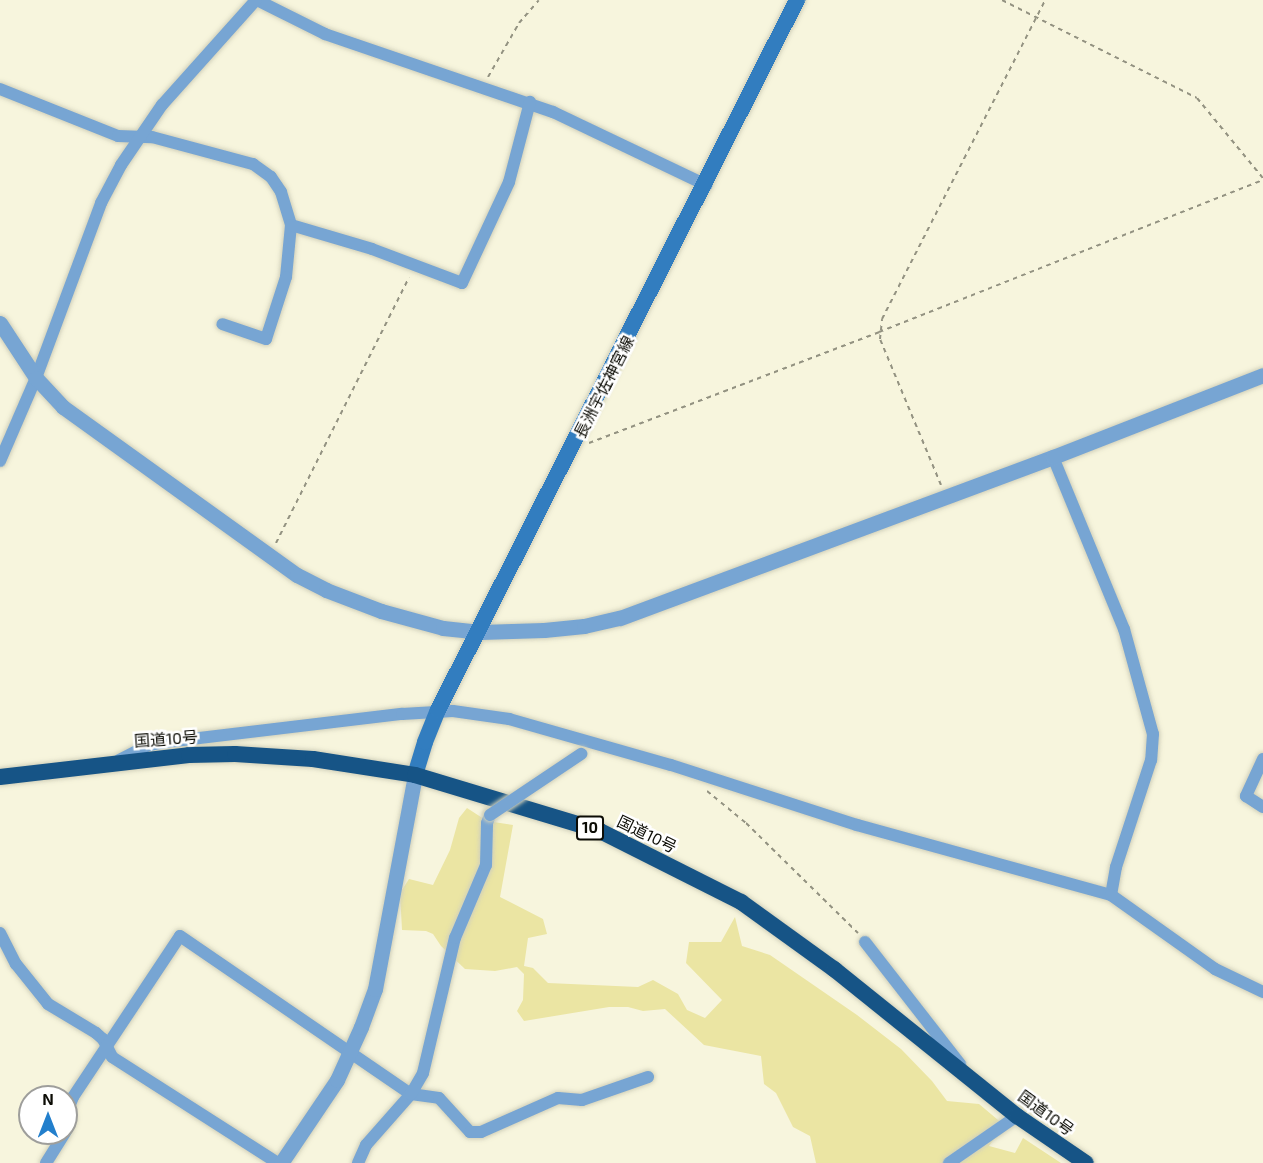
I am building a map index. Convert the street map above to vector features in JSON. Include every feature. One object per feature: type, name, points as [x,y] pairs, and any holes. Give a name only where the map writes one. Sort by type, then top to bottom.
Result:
[{"type":"highway","name":"国道10号","points":[[0,777],[189,755],[256,755],[345,763],[415,775],[600,831],[714,886],[741,902],[834,969],[969,1075],[1017,1116],[1086,1163]]},
{"type":"main road","name":"長洲宇佐神宮線","points":[[415,775],[438,711],[706,185],[797,0]]},
{"type":"street","points":[[0,461],[36,378],[101,203],[121,165],[162,105],[257,0],[325,34],[530,102],[706,185]]},
{"type":"street","points":[[0,89],[118,136],[152,137],[253,164],[271,177],[281,192],[291,225],[286,277],[266,339],[222,324]]},
{"type":"street","points":[[291,225],[372,249],[462,284],[509,182],[530,102]]},
{"type":"street","points":[[0,323],[36,378],[74,415],[307,580],[352,602],[443,628],[480,632],[544,630],[584,626],[620,618],[1053,457],[1263,375]]},
{"type":"street","points":[[1053,457],[1124,629],[1153,734],[1151,760],[1116,867],[1111,895]]},
{"type":"street","points":[[114,762],[149,745],[166,742],[438,711],[509,719],[856,825],[1111,895],[1215,969],[1263,992]]},
{"type":"street","points":[[358,1163],[374,1135],[411,1094],[423,1073],[455,938],[486,865],[487,823],[490,815],[597,744]]},
{"type":"street","points":[[1263,759],[1246,796],[1263,807]]},
{"type":"street","points":[[0,933],[20,970],[48,1004],[96,1033],[103,1040],[112,1057],[279,1163],[320,1107],[351,1051],[375,989],[415,775]]},
{"type":"street","points":[[78,1091],[180,936],[411,1094],[439,1098],[465,1128],[474,1133],[510,1121],[558,1098],[582,1100],[648,1077]]},
{"type":"street","points":[[865,942],[969,1075]]},
{"type":"street","points":[[950,1163],[1017,1116]]},
{"type":"street","points":[[46,1163],[57,1145]]},
{"type":"path","points":[[483,86],[519,23],[539,0]]},
{"type":"path","points":[[572,449],[879,333],[1263,179],[1197,98],[1002,0]]},
{"type":"path","points":[[946,496],[927,457],[879,333],[882,320],[1045,0]]},
{"type":"path","points":[[270,556],[414,267]]},
{"type":"path","points":[[700,786],[746,823],[865,942]]},
{"type":"shaded area","points":[[467,808],[487,821],[513,825],[500,897],[543,919],[547,934],[528,938],[524,966],[533,968],[548,983],[638,987],[653,980],[678,994],[687,1010],[705,1018],[722,1000],[686,963],[689,942],[721,942],[735,917],[742,946],[770,955],[857,1015],[901,1049],[932,1081],[947,1101],[979,1104],[1004,1125],[989,1146],[1015,1153],[1023,1138],[1061,1163],[816,1163],[810,1136],[793,1127],[776,1093],[764,1084],[761,1056],[704,1045],[665,1009],[643,1011],[628,1007],[609,1007],[524,1021],[517,1011],[523,1000],[524,974],[517,967],[495,971],[465,969],[441,946],[433,934],[426,931],[402,930],[400,893],[409,879],[433,885],[450,850],[459,818]]}]
